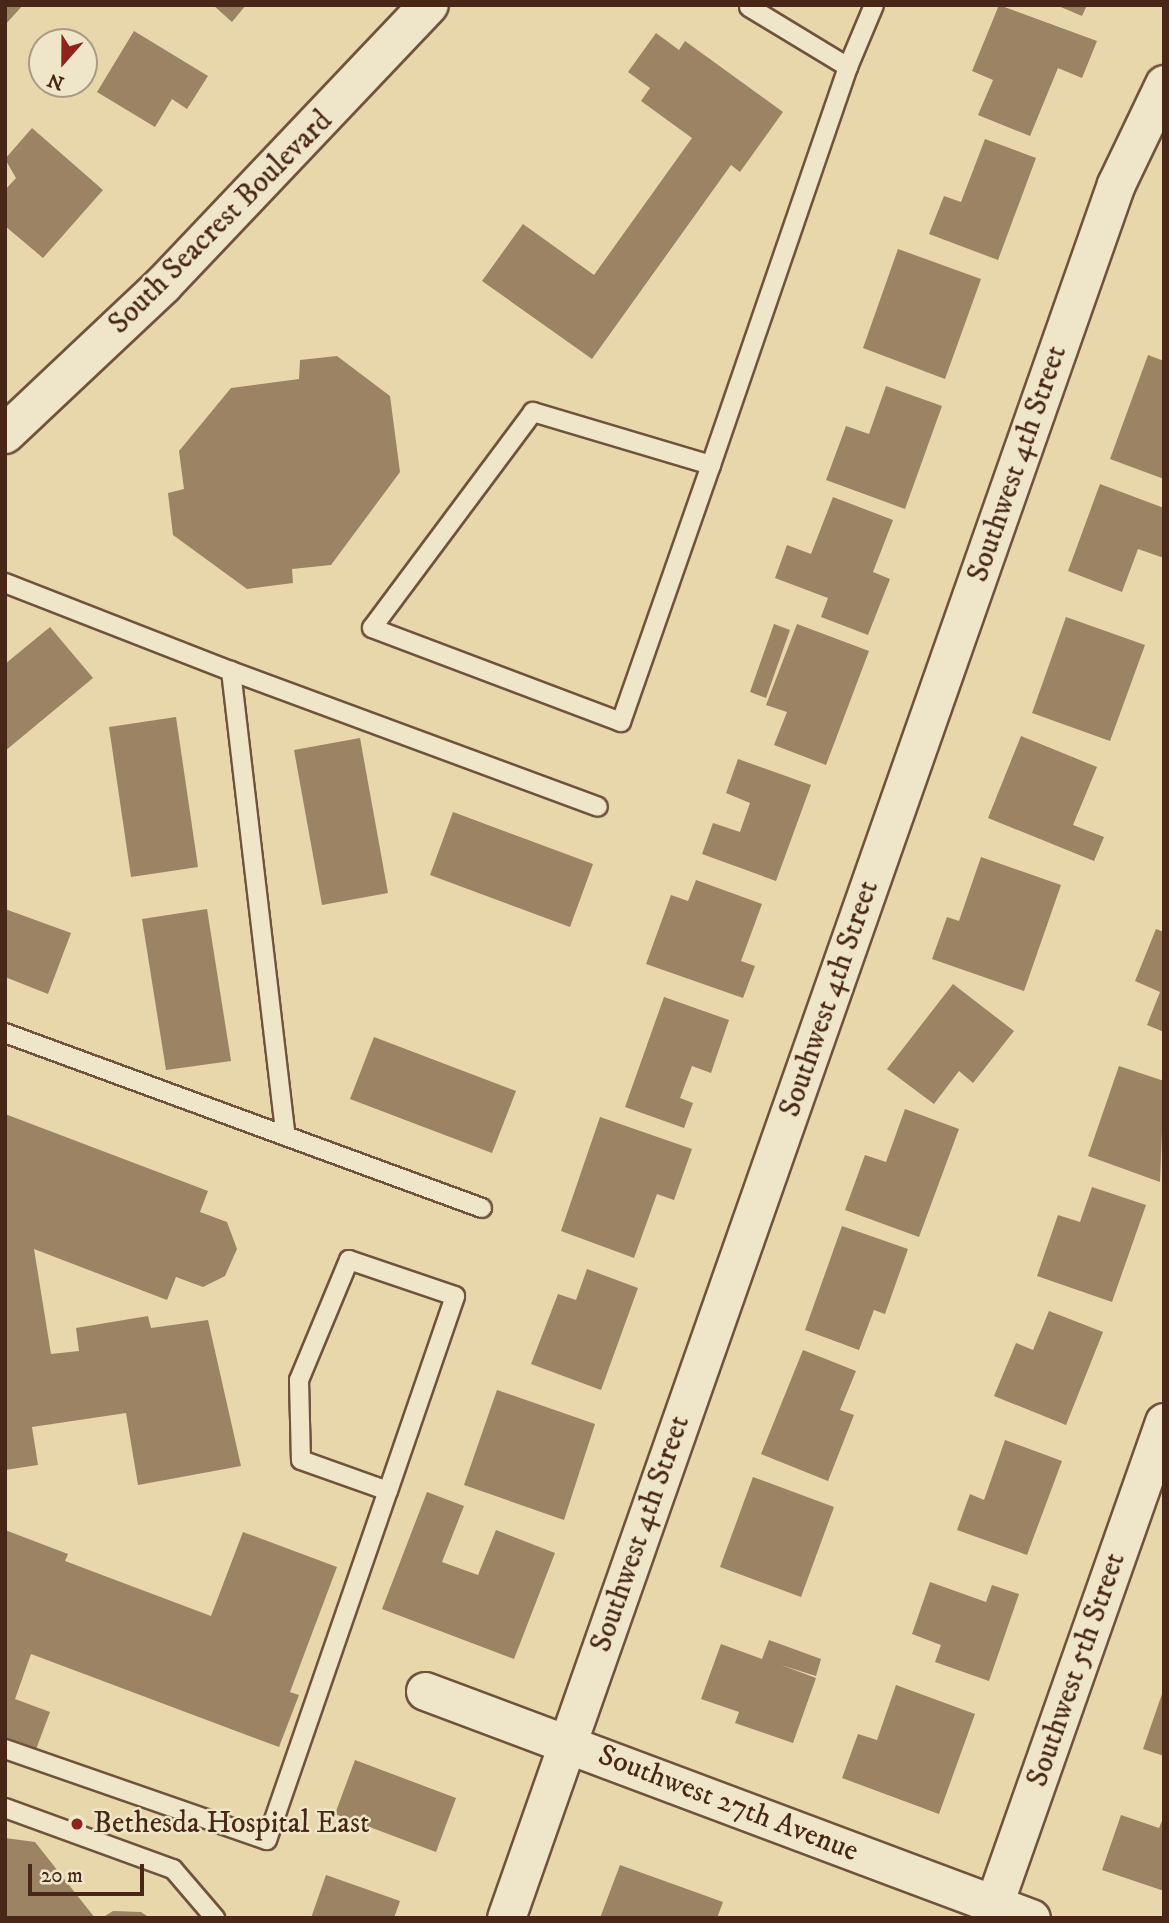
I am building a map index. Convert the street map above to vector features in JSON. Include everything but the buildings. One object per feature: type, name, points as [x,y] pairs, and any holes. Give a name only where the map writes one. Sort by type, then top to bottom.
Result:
[{"type":"street","name":"South Seacrest Boulevard","points":[[5,435],[163,285],[429,5]]},
{"type":"street","name":"Southwest 4th Street","points":[[506,1918],[1116,184],[1164,84]]},
{"type":"street","name":"Southwest 5th Street","points":[[992,1911],[1164,1422]]},
{"type":"street","name":"Southwest 27th Avenue","points":[[425,1691],[992,1911],[1031,1918]]},
{"type":"lane","points":[[711,465],[533,412],[372,628],[621,722],[711,465],[848,68],[874,5]]},
{"type":"lane","points":[[749,7],[848,68]]},
{"type":"lane","points":[[5,583],[231,671],[598,807]]},
{"type":"lane","points":[[231,671],[286,1136]]},
{"type":"lane","points":[[5,1033],[482,1208]]},
{"type":"lane","points":[[5,1749],[267,1840],[388,1491],[455,1296],[349,1260],[299,1380],[301,1460],[388,1491]]},
{"type":"lane","points":[[5,1808],[173,1869],[196,1888],[215,1918]]},
{"type":"place","name":"Bethesda Hospital East","points":[[77,1824]]}]
